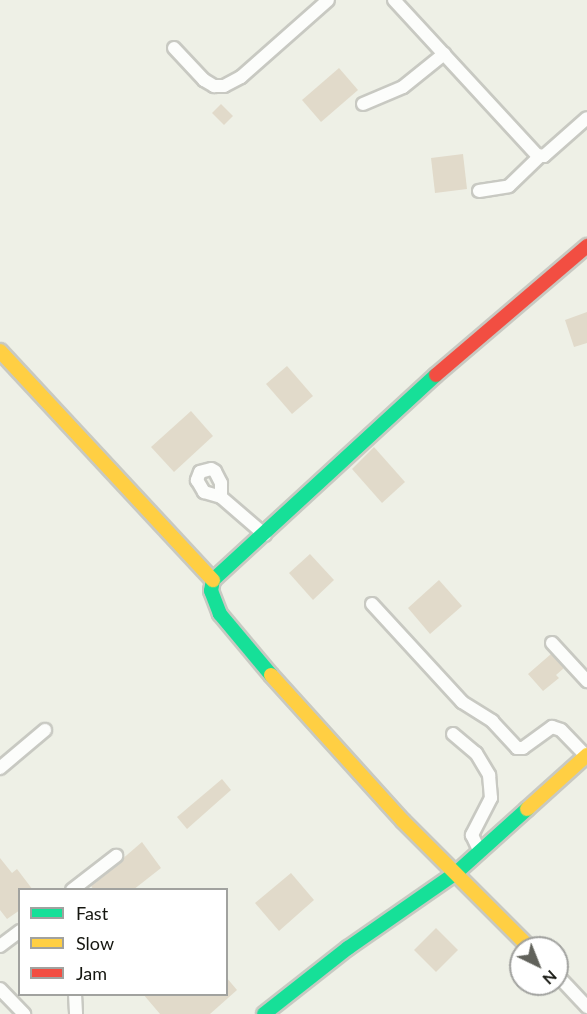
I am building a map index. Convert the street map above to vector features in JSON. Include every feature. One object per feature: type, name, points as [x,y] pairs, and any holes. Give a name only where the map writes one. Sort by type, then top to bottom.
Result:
[{"type":"street","points":[[174,48],[204,80],[214,86],[224,86],[241,77],[328,0]]},
{"type":"street","points":[[394,0],[540,156]]},
{"type":"street","points":[[363,104],[408,84],[444,54]]},
{"type":"street","points":[[479,191],[509,186],[540,156],[544,156],[587,118]]},
{"type":"street","points":[[518,936],[403,821],[230,628],[214,602],[211,591],[213,579],[265,535],[441,371],[587,246]]},
{"type":"street","points":[[0,351],[213,579]]},
{"type":"street","points":[[221,496],[265,535]]},
{"type":"street","points":[[264,1014],[348,948],[456,873],[587,755],[561,730],[552,727],[522,748],[517,748],[492,721],[462,702],[372,604]]},
{"type":"street","points":[[552,643],[587,681]]},
{"type":"street","points":[[0,768],[45,730]]},
{"type":"street","points":[[453,734],[476,753],[489,776],[491,798],[472,835],[480,852]]},
{"type":"street","points":[[75,888],[116,856]]},
{"type":"street","points":[[0,946],[18,932]]},
{"type":"street","points":[[569,988],[587,1007]]},
{"type":"street","points":[[0,989],[24,1014]]},
{"type":"street","points":[[75,996],[76,1014]]},
{"type":"building","points":[[339,68],[358,90],[321,122],[302,100]]},
{"type":"building","points":[[221,104],[233,116],[224,125],[212,113]]},
{"type":"building","points":[[463,154],[467,189],[435,193],[431,158]]},
{"type":"building","points":[[587,312],[587,343],[574,347],[565,320]]},
{"type":"building","points":[[287,366],[313,396],[292,414],[266,384]]},
{"type":"building","points":[[191,411],[213,436],[174,472],[151,447]]},
{"type":"building","points":[[374,447],[405,482],[382,503],[352,469]]},
{"type":"building","points":[[310,554],[334,580],[313,600],[289,573]]},
{"type":"building","points":[[439,580],[462,606],[430,634],[408,608]]},
{"type":"building","points":[[551,654],[564,668],[556,675],[559,678],[543,691],[528,674]]},
{"type":"building","points":[[222,779],[231,790],[187,829],[177,817]]},
{"type":"building","points":[[142,842],[161,868],[136,888],[92,888],[91,886]]},
{"type":"building","points":[[0,858],[12,873],[17,869],[31,888],[18,888],[18,911],[7,919],[0,910]]},
{"type":"building","points":[[291,873],[314,900],[279,931],[255,903]]},
{"type":"building","points":[[436,928],[458,950],[436,972],[414,950]]},
{"type":"building","points":[[228,979],[237,990],[210,1014],[160,1014],[145,996],[228,996]]},
{"type":"traffic: fast","points":[[271,675],[220,614],[211,591],[213,580],[436,375]]},
{"type":"traffic: fast","points":[[264,1014],[348,948],[456,873],[527,809]]},
{"type":"traffic: slow","points":[[0,351],[213,580]]},
{"type":"traffic: slow","points":[[271,675],[403,821],[518,936]]},
{"type":"traffic: slow","points":[[527,809],[587,755]]},
{"type":"traffic: jam","points":[[436,375],[587,246]]}]
